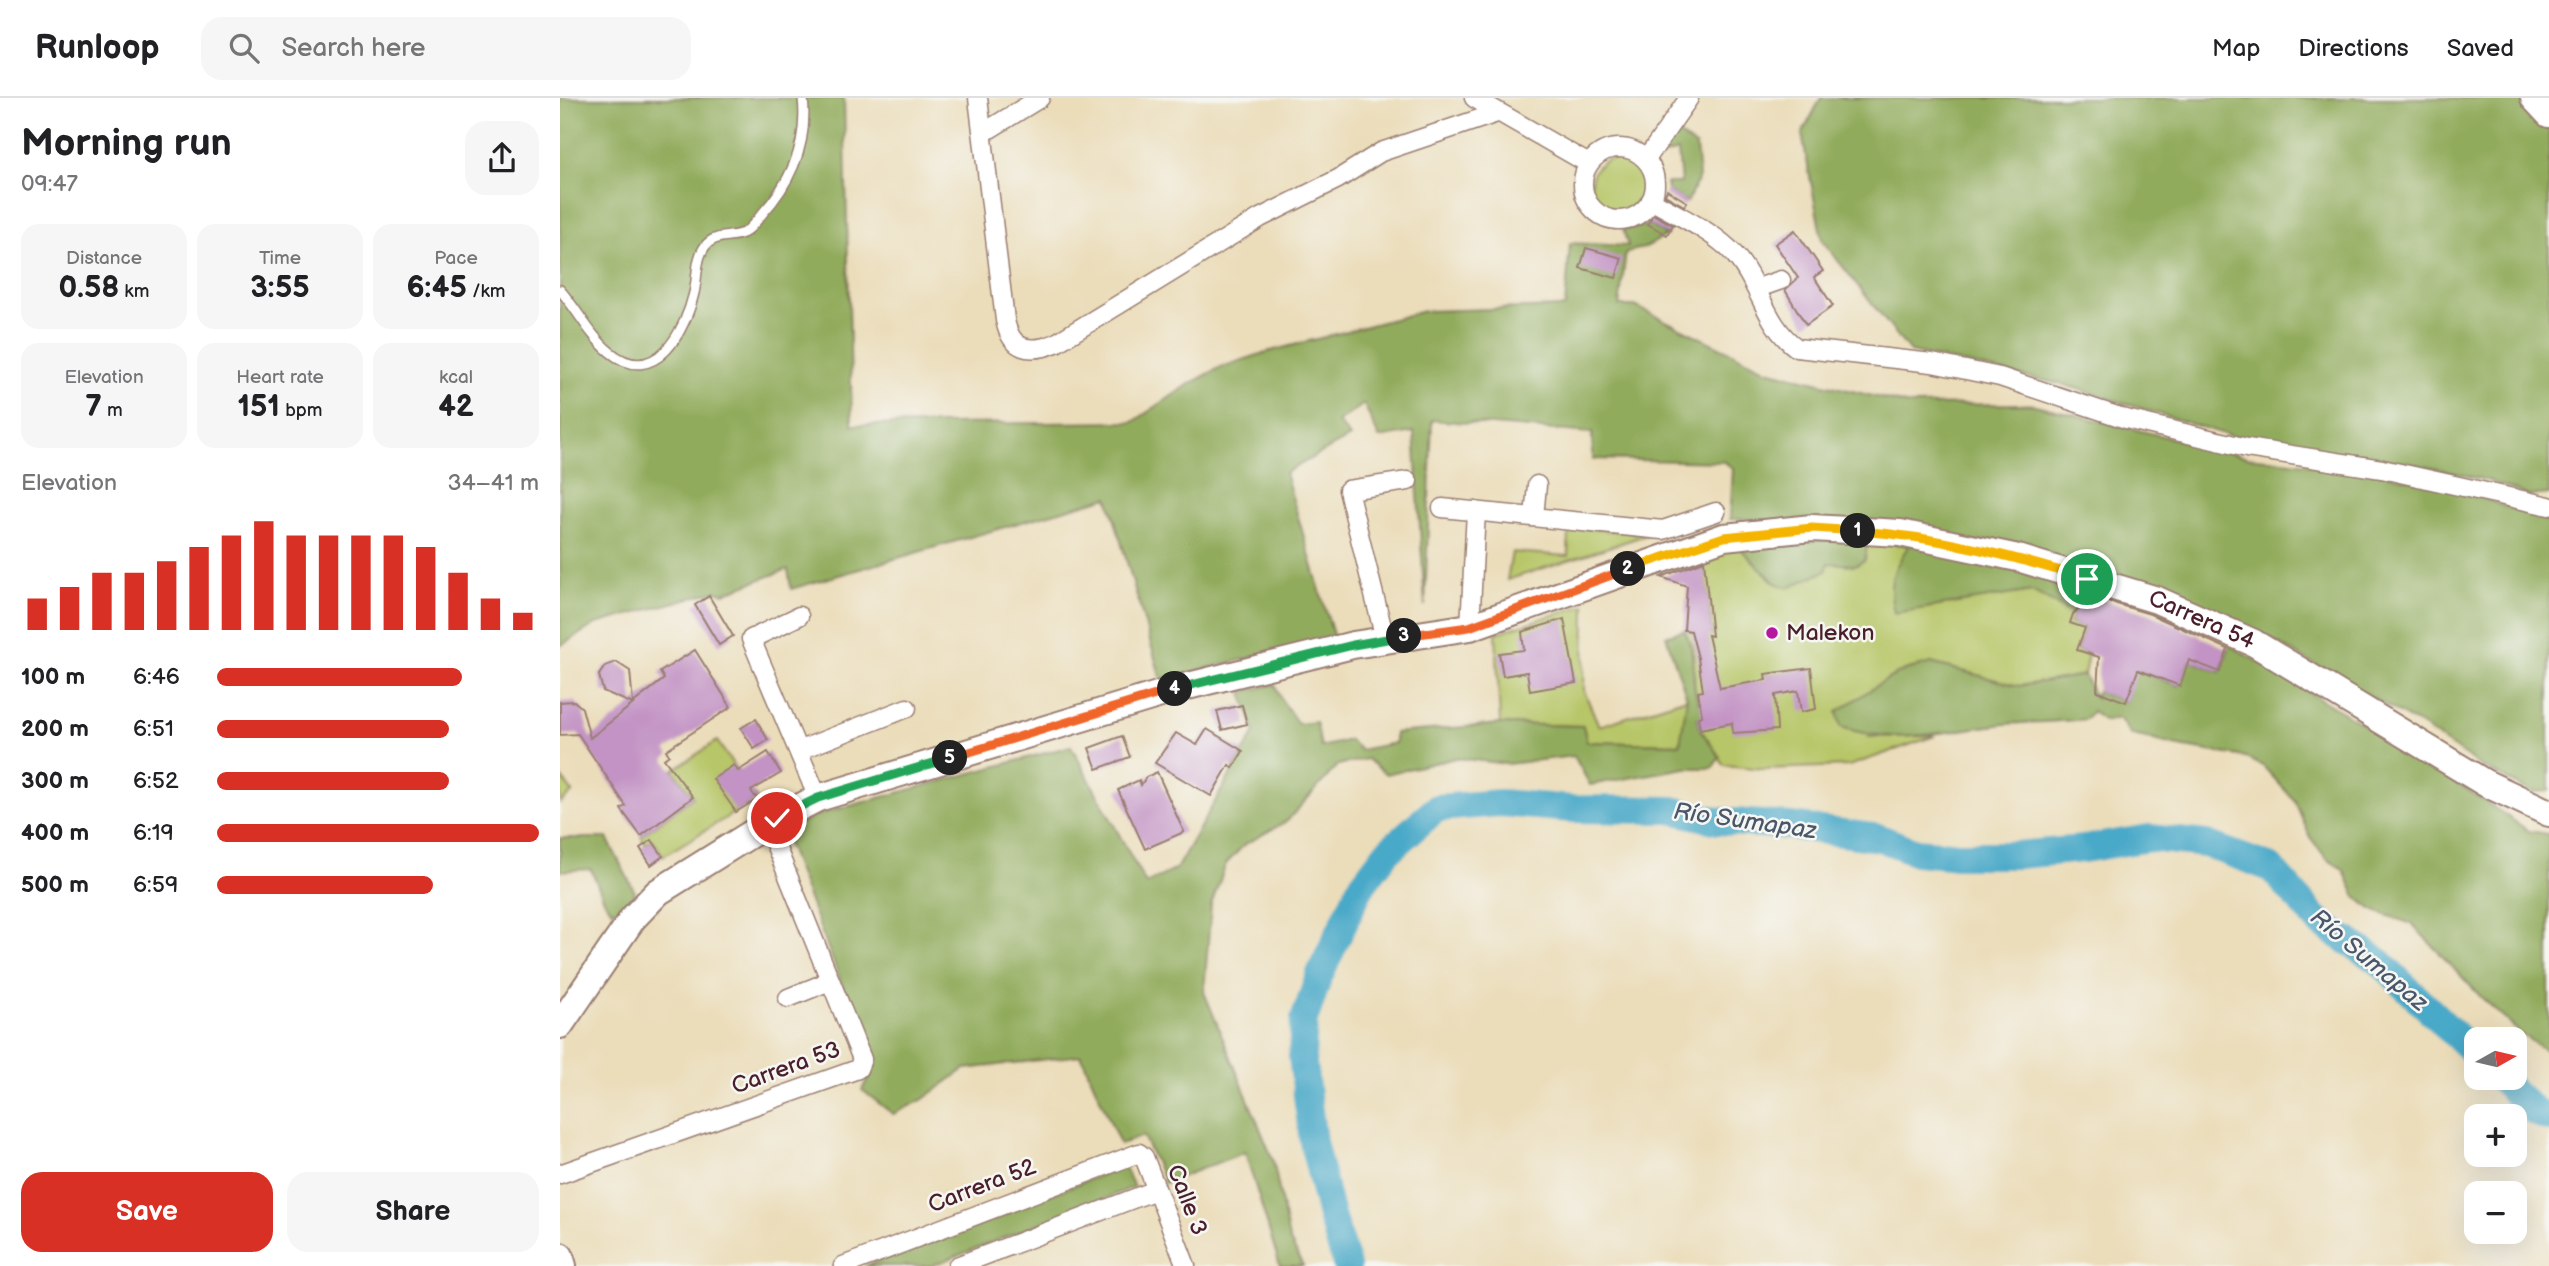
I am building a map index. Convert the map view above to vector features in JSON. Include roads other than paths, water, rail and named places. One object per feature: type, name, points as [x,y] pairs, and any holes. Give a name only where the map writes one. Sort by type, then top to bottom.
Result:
[{"type":"main road","points":[[2534,98],[2549,114]]},
{"type":"main road","name":"Carrera 54","points":[[560,1025],[633,918],[658,892],[680,875],[767,824],[818,798],[1184,687],[1385,639],[1469,627],[1724,537],[1812,528],[1900,533],[2018,558],[2157,600],[2254,643],[2523,802],[2549,813]]},
{"type":"main road","points":[[560,1256],[563,1266]]},
{"type":"street","points":[[978,98],[1008,334],[1015,345],[1027,350],[1041,349],[1056,343],[1260,218],[1338,179],[1381,152],[1497,113]]},
{"type":"street","points":[[983,133],[1040,98]]},
{"type":"street","points":[[1474,98],[1588,164]]},
{"type":"street","points":[[1647,158],[1689,98]]},
{"type":"street","points":[[1614,148],[1638,152],[1647,158],[1654,177],[1651,200],[1635,217],[1612,220],[1601,216],[1586,198],[1584,175],[1588,164],[1604,151],[1614,148]]},
{"type":"street","points":[[1651,200],[1733,253],[1758,288],[1782,338],[1797,348],[1932,363],[2000,377],[2126,419],[2247,448],[2382,469],[2547,505]]},
{"type":"street","points":[[1758,288],[1781,280]]},
{"type":"street","points":[[1385,639],[1348,490],[1408,481]]},
{"type":"street","points":[[1534,517],[1537,485]]},
{"type":"street","points":[[1441,508],[1663,530],[1716,512]]},
{"type":"street","points":[[1469,627],[1476,511]]},
{"type":"street","points":[[799,616],[751,639],[818,798]]},
{"type":"street","points":[[800,750],[907,708]]},
{"type":"street","points":[[2523,802],[2549,799]]},
{"type":"street","name":"Carrera 53","points":[[560,1174],[858,1069],[862,1059],[767,824]]},
{"type":"street","points":[[788,998],[830,981]]},
{"type":"street","name":"Calle 3","points":[[1139,1153],[1144,1157],[1186,1266]]},
{"type":"street","name":"Carrera 52","points":[[843,1266],[1139,1153]]},
{"type":"street","points":[[957,1266],[1156,1190]]},
{"type":"lane","points":[[560,290],[608,351],[622,361],[640,364],[656,359],[680,334],[694,293],[700,253],[708,242],[720,236],[744,233],[772,203],[796,164],[804,132],[803,98]]},
{"type":"waterway","name":"Río Sumapaz","points":[[1347,1266],[1331,1216],[1313,1142],[1302,1056],[1304,1020],[1320,974],[1360,888],[1387,852],[1437,808],[1500,803],[1572,809],[1672,810],[1719,821],[1790,826],[1880,838],[1916,852],[1950,855],[2017,855],[2083,849],[2149,838],[2206,844],[2271,868],[2320,923],[2380,962],[2464,1043]]},
{"type":"waterway","name":"Río Sumapaz","points":[[2512,1090],[2535,1112],[2549,1118]]},
{"type":"place","name":"Malekon","points":[[1772,633]]}]
